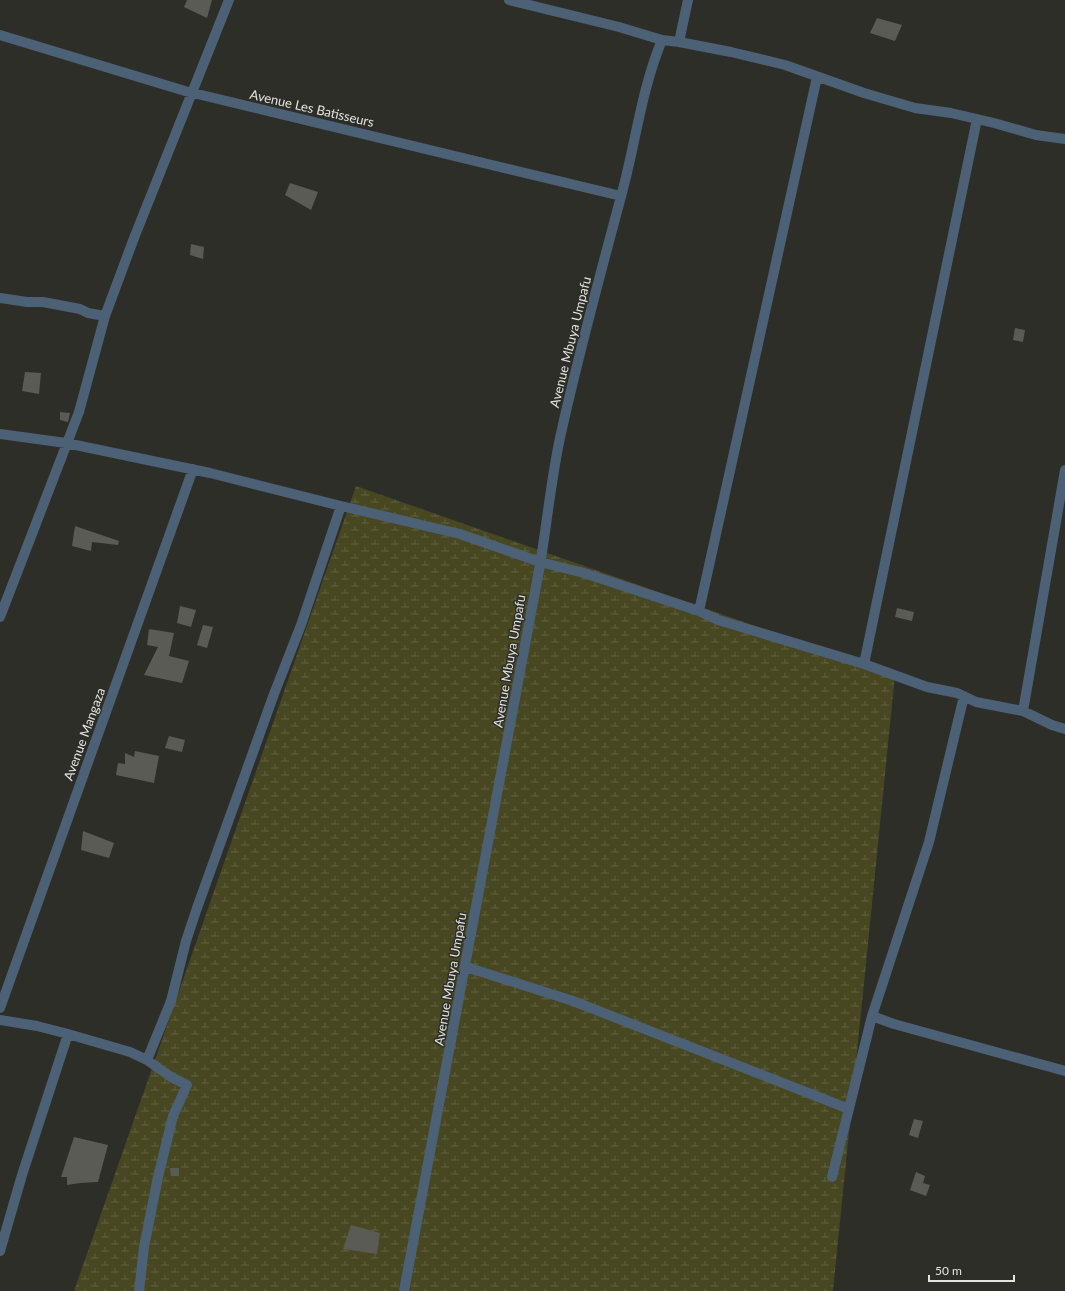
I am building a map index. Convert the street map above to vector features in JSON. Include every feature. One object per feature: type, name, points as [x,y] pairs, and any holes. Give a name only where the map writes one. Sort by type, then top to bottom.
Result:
[{"type":"street","points":[[0,617],[79,412],[105,316],[134,238],[229,0]]},
{"type":"street","points":[[509,0],[619,27],[662,40],[731,52],[784,65],[864,93],[915,108],[978,119],[1036,135],[1065,139]]},
{"type":"street","points":[[679,42],[688,0]]},
{"type":"street","name":"Avenue Les Batisseurs","points":[[0,35],[192,93],[621,196]]},
{"type":"street","name":"Avenue Mbuya Umpafu","points":[[404,1291],[466,967],[540,562],[559,442],[591,309],[621,196],[640,113],[656,53],[662,40]]},
{"type":"street","points":[[698,611],[818,77]]},
{"type":"street","points":[[864,664],[978,119]]},
{"type":"street","points":[[0,298],[27,302],[42,302],[80,309],[88,313],[105,316]]},
{"type":"street","points":[[0,434],[66,443],[193,469],[460,534],[540,562],[584,573],[698,611],[718,620],[864,664],[927,687],[957,693],[976,702],[1023,711],[1052,725],[1065,729]]},
{"type":"street","name":"Avenue Mangaza","points":[[0,1008],[193,469]]},
{"type":"street","points":[[1023,711],[1065,470]]},
{"type":"street","points":[[147,1060],[171,1001],[186,941],[197,908],[274,694],[301,626],[341,506]]},
{"type":"street","points":[[832,1177],[872,1016],[930,842],[964,696]]},
{"type":"street","points":[[466,967],[573,1001],[849,1109]]},
{"type":"street","points":[[872,1016],[894,1024],[1065,1070]]},
{"type":"street","points":[[0,1020],[37,1026],[130,1052],[147,1060],[171,1077],[187,1085],[173,1116],[158,1177],[144,1247],[139,1291]]},
{"type":"street","points":[[0,1251],[22,1176],[68,1034]]},
{"type":"green space","points":[[356,486],[895,675],[833,1291],[74,1291]]},
{"type":"building","points":[[187,0],[212,0],[207,18],[184,7]]},
{"type":"building","points":[[877,18],[902,25],[895,41],[870,33]]},
{"type":"building","points":[[290,183],[318,192],[311,210],[285,195]]},
{"type":"building","points":[[191,244],[204,247],[203,259],[190,255]]},
{"type":"building","points":[[1015,328],[1025,330],[1023,342],[1013,340]]},
{"type":"building","points":[[25,372],[41,373],[39,394],[22,391]]},
{"type":"building","points":[[60,412],[70,413],[68,422],[60,420]]},
{"type":"building","points":[[75,526],[119,541],[118,545],[92,542],[91,551],[72,546]]},
{"type":"building","points":[[180,606],[196,610],[191,627],[177,623]]},
{"type":"building","points":[[897,608],[914,612],[912,621],[895,617]]},
{"type":"building","points":[[203,625],[213,627],[207,648],[197,645]]},
{"type":"building","points":[[149,629],[174,633],[169,656],[189,661],[182,683],[144,675],[158,647],[147,645]]},
{"type":"building","points":[[169,736],[185,740],[182,752],[165,748]]},
{"type":"building","points":[[135,751],[159,756],[154,783],[116,775],[118,763],[125,764],[125,753],[134,757]]},
{"type":"building","points":[[83,831],[114,843],[109,858],[81,850]]},
{"type":"building","points":[[914,1119],[923,1121],[918,1138],[909,1135]]},
{"type":"building","points":[[74,1137],[108,1145],[98,1182],[67,1185],[67,1177],[61,1177]]},
{"type":"building","points":[[170,1168],[179,1168],[179,1176],[171,1176]]},
{"type":"building","points":[[916,1172],[925,1176],[923,1183],[930,1185],[926,1196],[910,1190]]},
{"type":"building","points":[[351,1225],[380,1233],[377,1254],[343,1249]]}]
